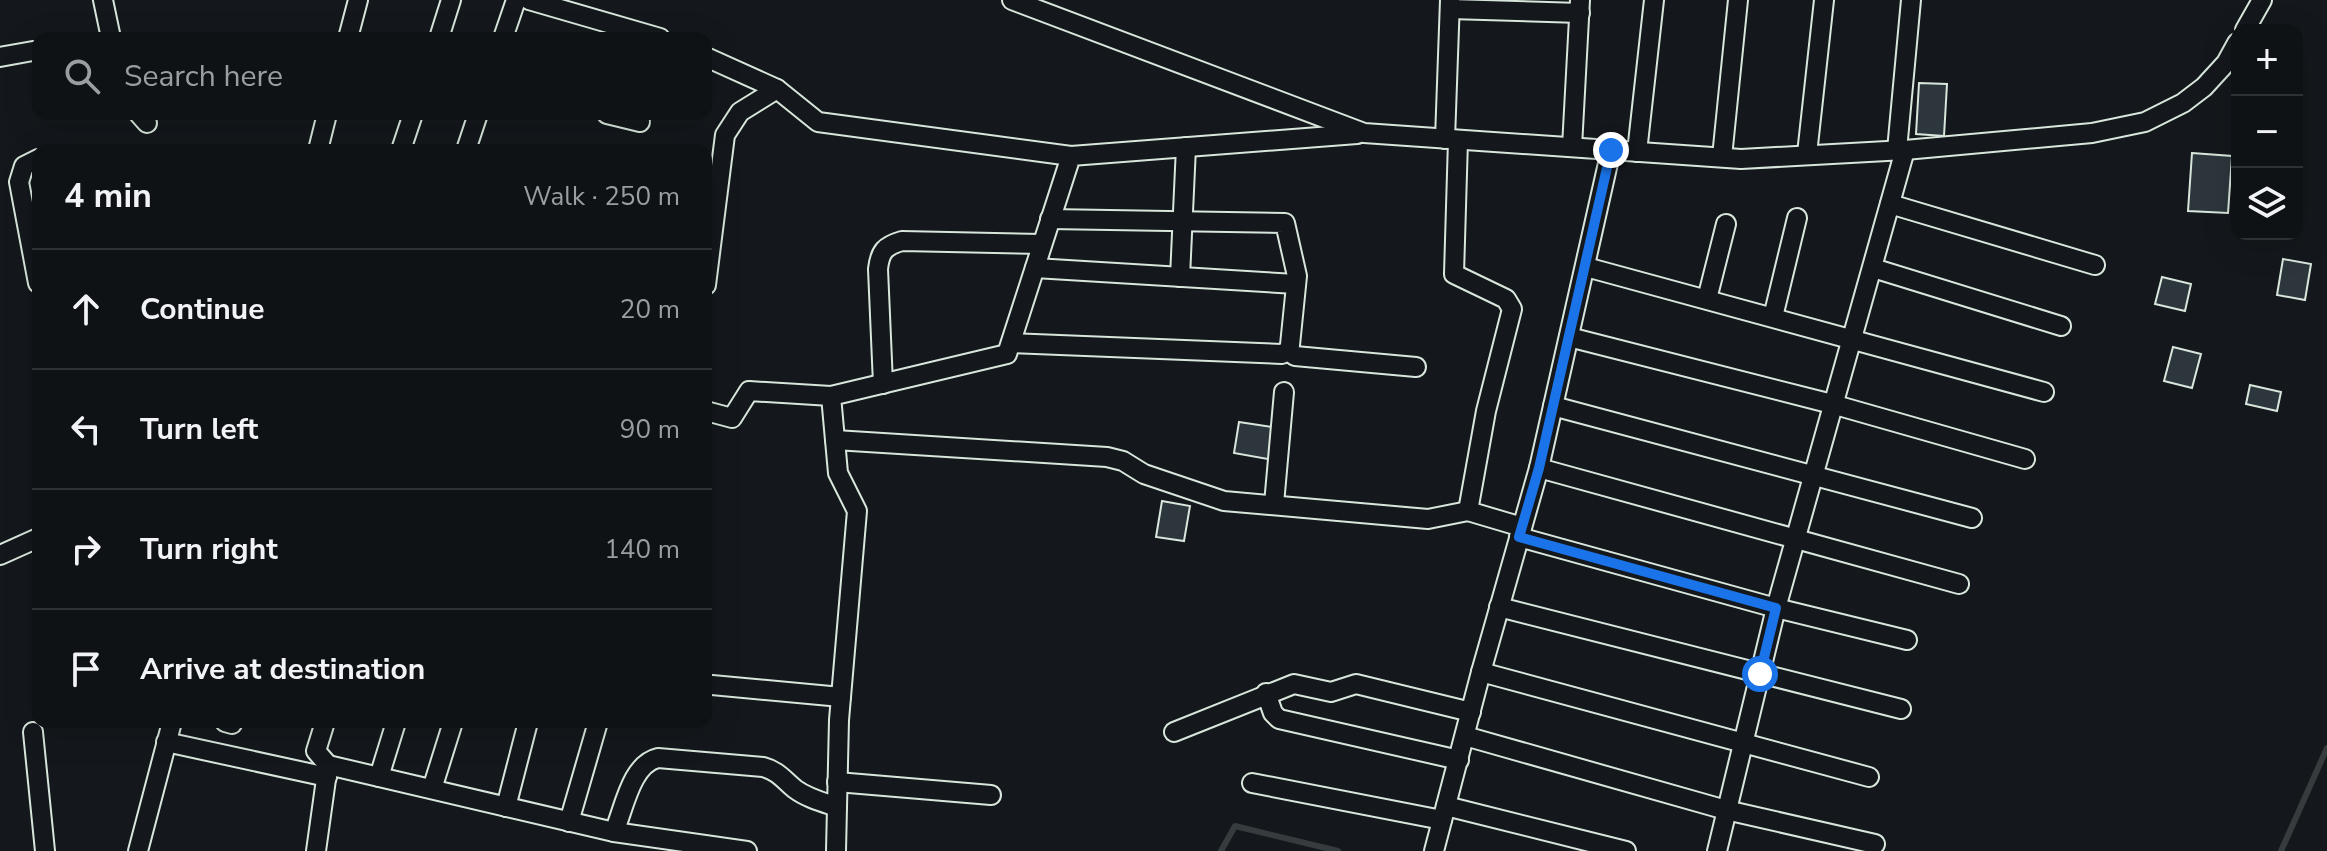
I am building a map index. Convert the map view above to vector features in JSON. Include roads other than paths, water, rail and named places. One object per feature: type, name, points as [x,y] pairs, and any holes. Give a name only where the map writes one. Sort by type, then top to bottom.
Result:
[{"type":"street","points":[[103,0],[110,32]]},
{"type":"street","points":[[350,32],[358,0]]},
{"type":"street","points":[[441,32],[451,0]]},
{"type":"street","points":[[505,32],[516,0]]},
{"type":"street","points":[[529,0],[639,32]]},
{"type":"street","points":[[1012,0],[1364,133]]},
{"type":"street","points":[[1637,152],[1654,0]]},
{"type":"street","points":[[1722,157],[1738,0]]},
{"type":"street","points":[[1807,154],[1824,0]]},
{"type":"street","points":[[1717,851],[1776,608],[1890,204],[1901,150],[1911,0]]},
{"type":"street","points":[[2248,24],[2262,0]]},
{"type":"street","points":[[1468,511],[1486,411],[1512,309],[1506,299],[1454,274],[1450,5],[1580,6],[1572,147]]},
{"type":"street","points":[[0,57],[32,51]]},
{"type":"street","points":[[712,60],[777,89],[818,122],[1071,156],[1364,133],[1741,159],[1901,150],[2092,133],[2145,122],[2183,103],[2204,87],[2231,54]]},
{"type":"street","points":[[712,238],[725,135],[740,112],[777,89]]},
{"type":"street","points":[[320,144],[326,120]]},
{"type":"street","points":[[403,144],[411,120]]},
{"type":"street","points":[[468,144],[476,120]]},
{"type":"street","points":[[632,120],[640,122]]},
{"type":"street","points":[[1180,277],[1186,147]]},
{"type":"street","points":[[1434,850],[1539,468],[1611,150]]},
{"type":"street","points":[[712,413],[732,418],[749,391],[831,396],[1007,354],[1071,156]]},
{"type":"street","points":[[32,162],[24,166],[19,182],[32,251]]},
{"type":"street","points":[[1890,204],[2095,265]]},
{"type":"street","points":[[1773,317],[1797,218]]},
{"type":"street","points":[[1050,219],[1285,223],[1296,270],[1288,351]]},
{"type":"street","points":[[1707,299],[1726,224]]},
{"type":"street","points":[[883,384],[878,269],[886,246],[902,241],[1042,244]]},
{"type":"street","points":[[1586,267],[2044,392]]},
{"type":"street","points":[[1035,268],[1296,284]]},
{"type":"street","points":[[1873,268],[2061,326]]},
{"type":"street","points":[[1569,337],[1832,404],[2025,459]]},
{"type":"street","points":[[1011,343],[1282,354],[1288,351]]},
{"type":"street","points":[[1288,351],[1295,356],[1416,367]]},
{"type":"street","points":[[1274,504],[1284,392]]},
{"type":"street","points":[[831,396],[838,473],[857,511],[841,697],[836,851]]},
{"type":"street","points":[[1553,406],[1972,518]]},
{"type":"street","points":[[835,440],[1107,457],[1123,461],[1144,474],[1215,499],[1428,519],[1468,511],[1520,532],[1776,608],[1907,640]]},
{"type":"street","points":[[1539,468],[1959,584]]},
{"type":"street","points":[[0,555],[32,541]]},
{"type":"street","points":[[1499,607],[1901,709]]},
{"type":"street","points":[[1481,672],[1869,777]]},
{"type":"street","points":[[1174,732],[1294,684],[1331,692],[1356,684],[1471,712]]},
{"type":"street","points":[[712,685],[841,697]]},
{"type":"street","points":[[1266,693],[1273,713],[1279,719],[1459,760]]},
{"type":"street","points":[[138,851],[170,728]]},
{"type":"street","points":[[316,851],[327,771],[316,751],[323,728]]},
{"type":"street","points":[[379,777],[394,728]]},
{"type":"street","points":[[432,789],[451,728]]},
{"type":"street","points":[[506,807],[526,728]]},
{"type":"street","points":[[569,822],[596,728]]},
{"type":"street","points":[[33,732],[45,851]]},
{"type":"street","points":[[1465,736],[1726,810],[1875,844]]},
{"type":"street","points":[[166,742],[327,771],[379,777],[614,832],[747,851]]},
{"type":"street","points":[[614,832],[638,771],[647,760],[658,758],[778,771],[796,790],[837,807]]},
{"type":"street","points":[[837,782],[991,795]]},
{"type":"street","points":[[1252,783],[1444,813],[1626,851]]},
{"type":"waterway","points":[[2281,851],[2327,748]]},
{"type":"waterway","points":[[1221,851],[1235,826],[1338,851]]}]
